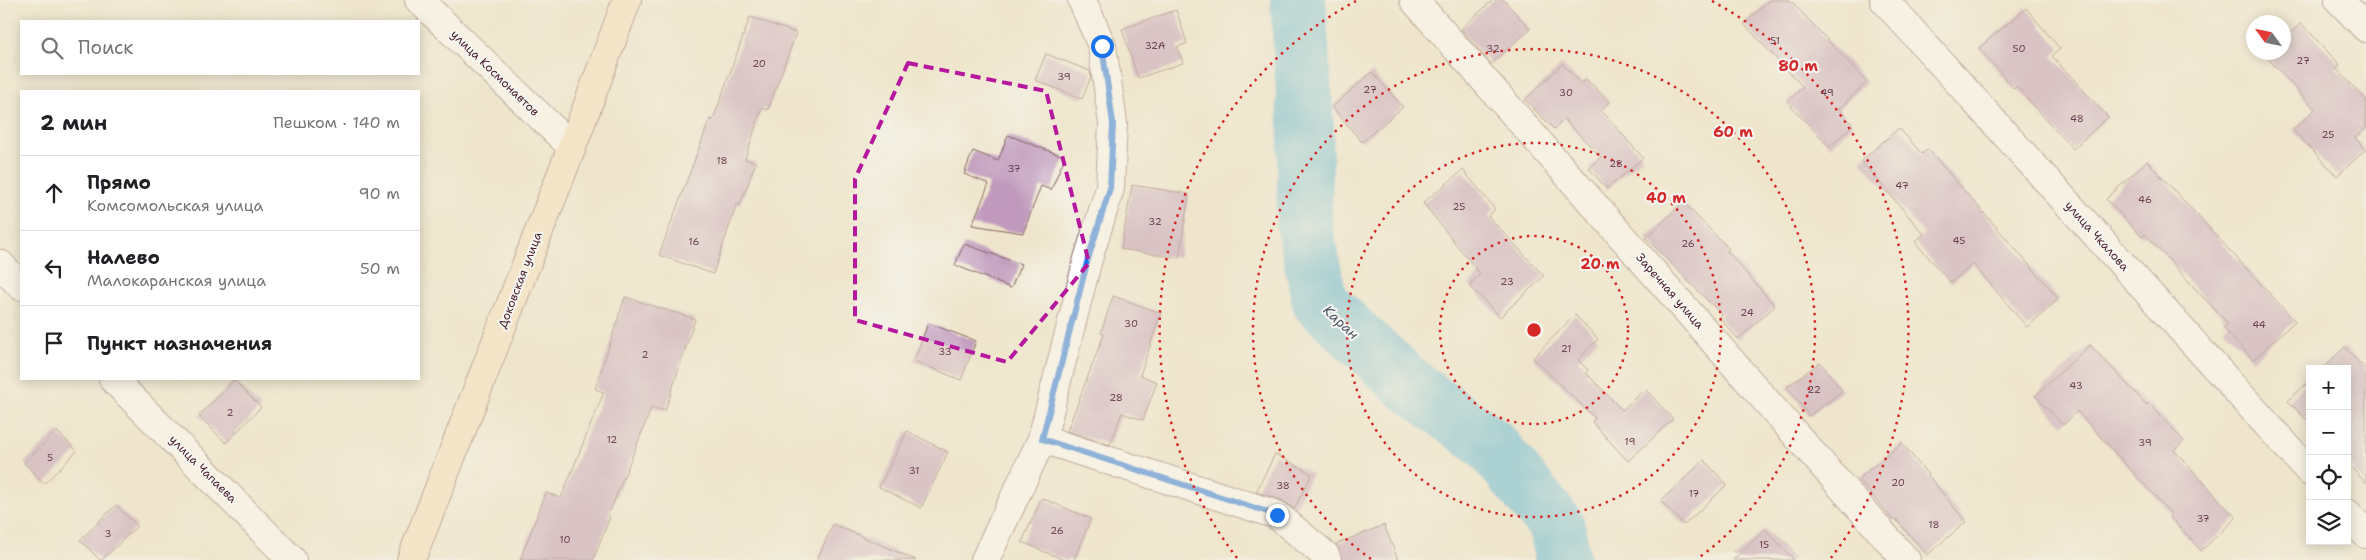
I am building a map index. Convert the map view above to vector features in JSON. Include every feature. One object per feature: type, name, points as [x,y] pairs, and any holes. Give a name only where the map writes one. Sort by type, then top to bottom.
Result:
[{"type":"main road","name":"Доковская улица","points":[[411,560],[572,147],[627,0]]},
{"type":"street","name":"улица Космонавтов","points":[[419,0],[572,147]]},
{"type":"street","points":[[985,560],[1042,439],[1088,259],[1110,188],[1113,123],[1102,46],[1082,0]]},
{"type":"street","name":"Заречная улица","points":[[1414,0],[1906,560]]},
{"type":"street","name":"улица Чкалова","points":[[1884,0],[2306,468]]},
{"type":"street","points":[[2339,0],[2366,28]]},
{"type":"street","points":[[0,264],[20,285]]},
{"type":"street","name":"улица Чапаева","points":[[114,380],[292,560]]},
{"type":"street","points":[[1042,439],[1277,515],[1325,555],[1327,560]]},
{"type":"street","points":[[2351,517],[2366,534]]},
{"type":"highlighted area","points":[[908,63],[1046,91],[1089,263],[1007,362],[855,320],[855,179]]},
{"type":"building","points":[[1493,0],[1504,0],[1530,29],[1491,64],[1461,29]]},
{"type":"building","points":[[1769,0],[1790,0],[1867,82],[1839,109],[1853,125],[1830,147],[1787,102],[1803,87],[1744,24]]},
{"type":"building","points":[[2026,8],[2060,49],[2052,56],[2108,117],[2073,149],[2016,86],[2014,89],[1979,48]]},
{"type":"building","points":[[1176,10],[1187,43],[1177,47],[1183,63],[1138,78],[1122,29]]},
{"type":"building","points":[[750,17],[796,33],[768,110],[762,108],[745,159],[756,162],[740,205],[737,204],[713,274],[659,255],[710,119],[713,120]]},
{"type":"building","points":[[2301,23],[2340,65],[2336,68],[2366,100],[2366,128],[2355,138],[2365,150],[2337,176],[2293,130],[2315,109],[2269,60],[2291,60],[2291,32]]},
{"type":"building","points":[[1046,54],[1090,71],[1091,77],[1082,99],[1035,80]]},
{"type":"building","points":[[1562,64],[1582,84],[1586,79],[1610,102],[1601,110],[1643,158],[1607,189],[1589,168],[1601,157],[1564,119],[1554,129],[1525,100]]},
{"type":"building","points":[[1372,72],[1403,107],[1362,142],[1332,107]]},
{"type":"building","points":[[1899,128],[1922,154],[1928,149],[2059,299],[2027,327],[1973,264],[1951,283],[1915,242],[1924,234],[1861,161]]},
{"type":"building","points":[[1008,135],[1065,157],[1051,190],[1041,186],[1023,233],[972,225],[989,184],[964,174],[973,151],[998,161]]},
{"type":"building","points":[[2147,161],[2295,321],[2253,360],[2223,328],[2228,324],[2145,234],[2142,237],[2106,199]]},
{"type":"building","points":[[1463,170],[1495,209],[1488,216],[1544,276],[1500,317],[1469,285],[1480,274],[1423,203]]},
{"type":"building","points":[[1132,185],[1189,194],[1179,258],[1121,249]]},
{"type":"building","points":[[1683,202],[1729,249],[1727,251],[1775,306],[1738,339],[1719,317],[1722,315],[1646,238]]},
{"type":"building","points":[[964,244],[1021,264],[1011,288],[955,265]]},
{"type":"building","points":[[1113,296],[1161,313],[1140,375],[1157,382],[1143,420],[1122,413],[1110,445],[1067,431],[1104,334],[1101,333]]},
{"type":"building","points":[[625,297],[695,319],[665,411],[652,407],[608,516],[610,517],[593,560],[520,560],[546,493],[561,498],[604,392],[595,389]]},
{"type":"building","points":[[1575,315],[1598,339],[1578,360],[1588,370],[1586,373],[1622,410],[1645,389],[1673,419],[1628,461],[1592,422],[1595,418],[1533,358]]},
{"type":"building","points":[[928,323],[976,341],[961,380],[914,361]]},
{"type":"building","points":[[2090,345],[2147,405],[2149,403],[2184,441],[2174,450],[2236,518],[2201,551],[2170,517],[2172,515],[2077,411],[2063,425],[2035,396]]},
{"type":"building","points":[[2345,347],[2366,370],[2366,483],[2351,467],[2351,365],[2326,365]]},
{"type":"building","points":[[1820,362],[1842,391],[1809,416],[1787,387]]},
{"type":"building","points":[[234,380],[261,407],[226,443],[199,416]]},
{"type":"building","points":[[2306,384],[2306,419],[2288,401]]},
{"type":"building","points":[[57,431],[77,451],[44,484],[24,463]]},
{"type":"building","points":[[907,431],[948,452],[921,508],[879,487]]},
{"type":"building","points":[[1902,443],[1966,522],[1927,555],[1896,519],[1894,521],[1858,479]]},
{"type":"building","points":[[1275,454],[1312,474],[1294,509],[1282,500],[1256,492]]},
{"type":"building","points":[[1704,460],[1727,485],[1684,525],[1661,501]]},
{"type":"building","points":[[1042,498],[1091,519],[1074,560],[1064,560],[1022,542]]},
{"type":"building","points":[[116,505],[137,526],[100,560],[80,540]]},
{"type":"building","points":[[833,524],[916,560],[817,560]]},
{"type":"building","points":[[1384,525],[1398,560],[1342,560],[1336,544]]},
{"type":"building","points":[[1765,529],[1794,560],[1733,560]]},
{"type":"waterway","name":"Каран","points":[[1298,0],[1306,127],[1304,224],[1320,302],[1407,383],[1490,444],[1557,526],[1563,560]]},
{"type":"route","points":[[1102,46],[1113,123],[1110,188],[1088,259],[1042,439],[1277,515]]}]
